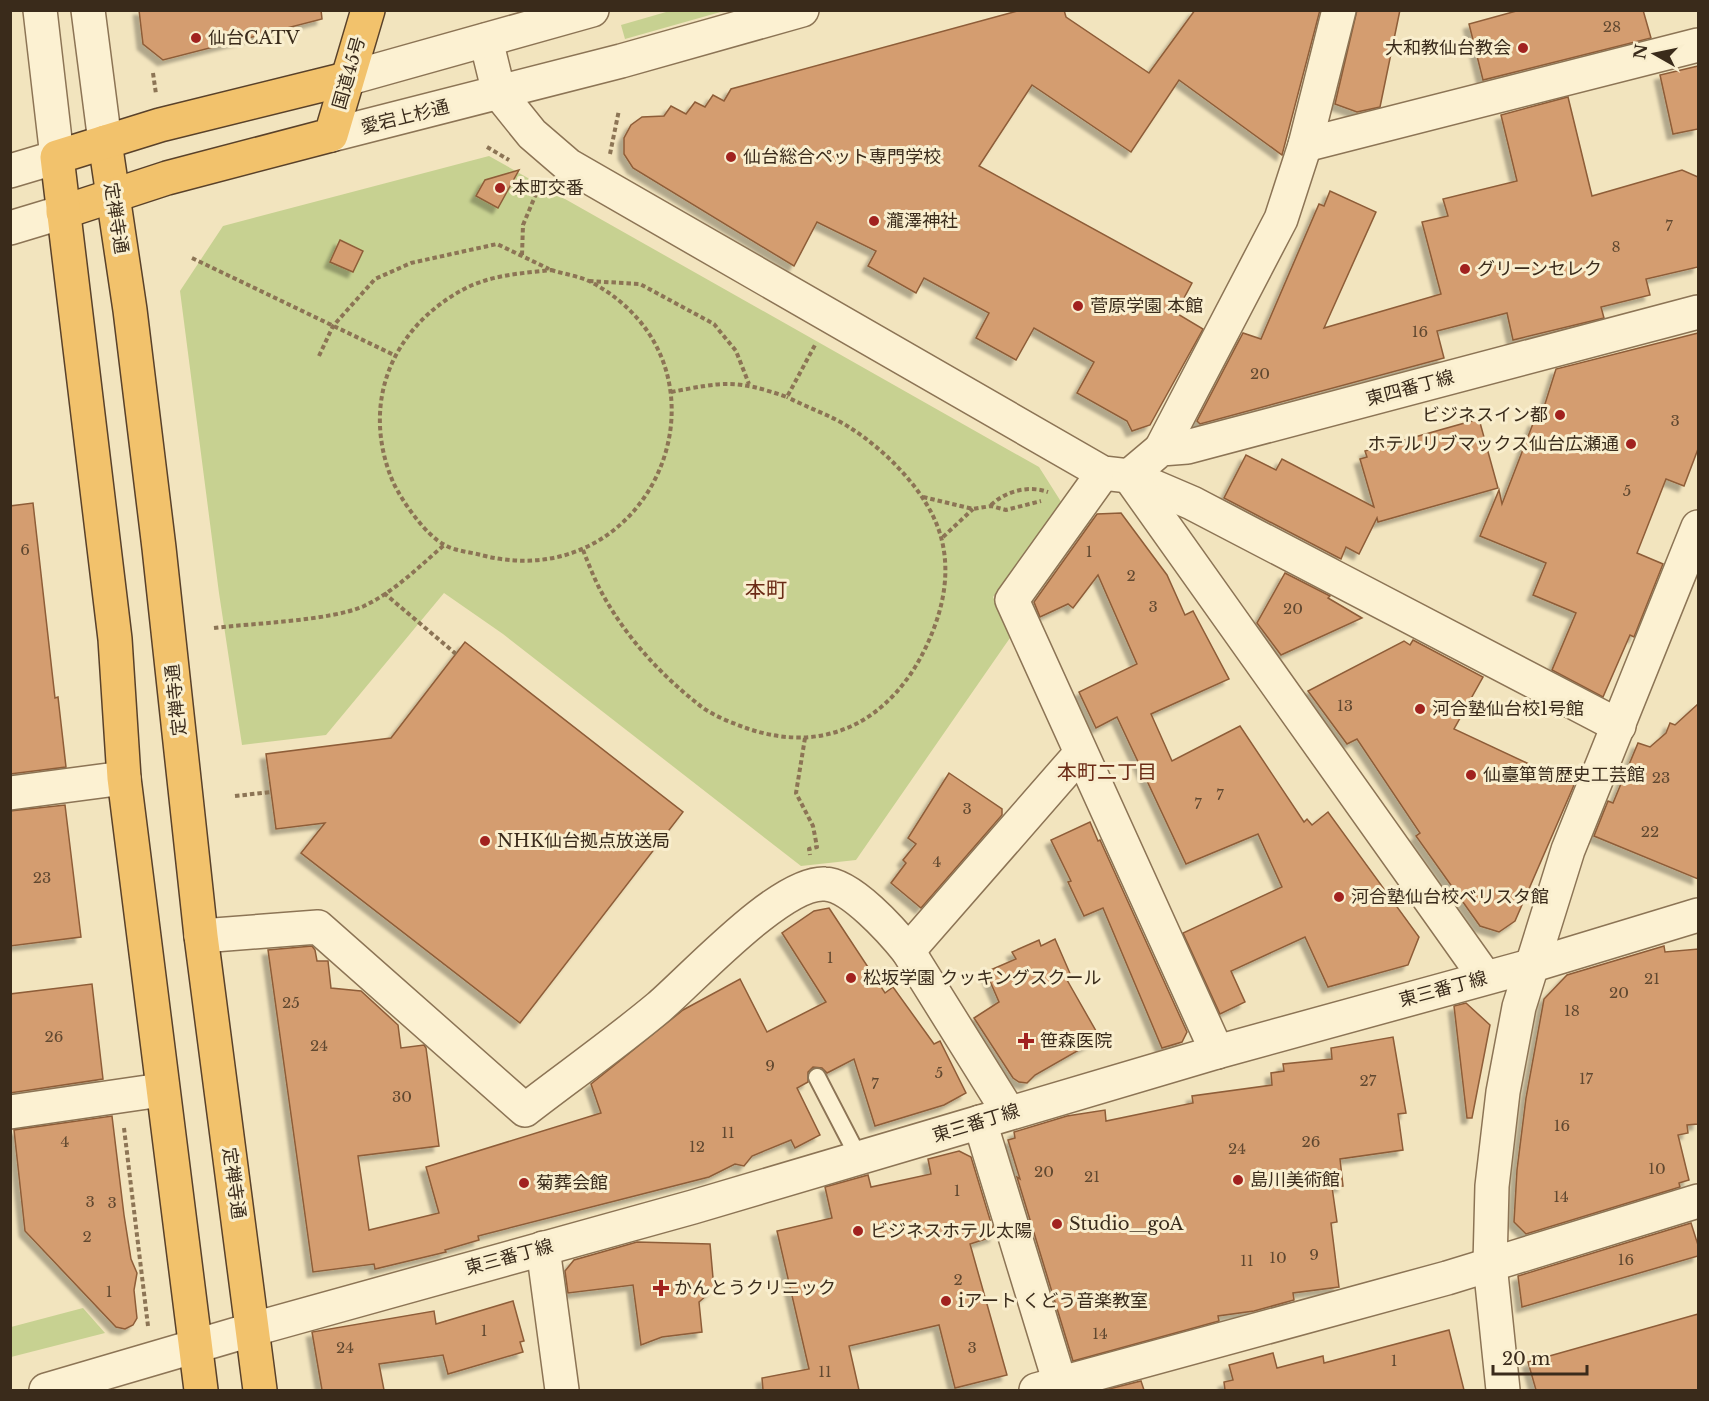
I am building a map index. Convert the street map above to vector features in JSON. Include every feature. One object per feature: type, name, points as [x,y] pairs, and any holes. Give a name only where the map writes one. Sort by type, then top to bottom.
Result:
[{"type":"highway","name":"国道45号","points":[[331,135],[368,10]]},
{"type":"highway","points":[[201,1390],[161,1090],[124,778],[115,639],[57,157],[160,125],[346,79]]},
{"type":"highway","name":"愛宕上杉通","points":[[63,212],[112,195],[331,135]]},
{"type":"highway","name":"定禅寺通","points":[[105,142],[130,310],[159,548],[201,936],[254,1329],[260,1390]]},
{"type":"street","points":[[10,171],[57,157],[40,10]]},
{"type":"street","name":"定禅寺通","points":[[88,10],[105,142]]},
{"type":"street","points":[[346,79],[592,10]]},
{"type":"street","name":"愛宕上杉通","points":[[331,135],[499,93],[802,10]]},
{"type":"street","points":[[1217,1052],[1012,600],[1116,474],[1161,449],[1281,219],[1305,145],[1339,10]]},
{"type":"street","points":[[486,40],[499,93],[532,134],[568,165],[1116,474],[1192,502],[1619,726]]},
{"type":"street","points":[[1305,145],[1698,45]]},
{"type":"street","name":"愛宕上杉通","points":[[10,228],[63,212]]},
{"type":"street","name":"東四番丁線","points":[[1161,449],[1198,444],[1698,312]]},
{"type":"street","points":[[1116,474],[1485,977]]},
{"type":"street","points":[[1503,1390],[1490,1264],[1496,1139],[1513,1039],[1530,966],[1568,850],[1698,527]]},
{"type":"street","points":[[908,951],[1080,754]]},
{"type":"street","points":[[10,793],[124,778]]},
{"type":"street","points":[[201,936],[318,927],[525,1110],[659,1007],[753,921],[805,886],[822,883],[836,885],[890,928],[908,951],[994,1118],[1053,1388],[1490,1264],[1698,1201]]},
{"type":"street","name":"東三番丁線","points":[[46,1390],[859,1158],[1217,1052],[1530,966],[1698,915]]},
{"type":"street","points":[[10,1112],[161,1090]]},
{"type":"street","points":[[543,1248],[562,1390]]},
{"type":"lane","points":[[817,1077],[859,1158]]},
{"type":"path","points":[[153,74],[156,98]]},
{"type":"path","points":[[522,255],[523,225],[542,179]]},
{"type":"path","points":[[319,356],[333,326],[375,279],[411,263],[497,244],[551,270],[589,281],[640,284],[714,324],[735,351],[749,384]]},
{"type":"path","points":[[192,258],[394,355]]},
{"type":"path","points":[[551,270],[507,275],[467,288],[429,312],[394,355],[383,386],[378,422],[383,457],[410,513],[444,545],[493,558],[538,561],[583,550],[622,525],[652,488],[668,448],[671,392],[661,357],[650,337],[636,319],[614,297],[589,281]]},
{"type":"path","points":[[787,398],[819,336]]},
{"type":"path","points":[[583,550],[603,595],[639,648],[699,706],[727,721],[762,734],[805,738],[838,732],[876,714],[901,690],[926,650],[941,609],[947,562],[943,537],[922,497],[894,464],[852,429],[787,398],[749,384],[721,382],[671,392]]},
{"type":"path","points":[[990,506],[1002,494],[1036,487],[1048,492]]},
{"type":"path","points":[[922,497],[973,509],[990,506],[1006,510],[1040,503]]},
{"type":"path","points":[[943,537],[973,509]]},
{"type":"path","points":[[214,628],[342,613],[364,606],[406,580],[444,545]]},
{"type":"path","points":[[384,593],[456,654]]},
{"type":"path","points":[[805,738],[796,793],[813,826],[817,847],[809,849],[811,861],[819,860],[822,883]]},
{"type":"path","points":[[235,796],[271,792]]},
{"type":"path","points":[[123,1121],[149,1335]]},
{"type":"green space","points":[[673,10],[724,11],[625,39],[621,25]]},
{"type":"green space","points":[[489,156],[1039,467],[1065,508],[993,597],[1012,635],[856,860],[801,866],[503,634],[444,593],[326,735],[242,745],[219,593],[180,291],[223,226]]},
{"type":"green space","points":[[83,1308],[105,1333],[11,1357],[11,1327]]},
{"type":"building","name":"仙台CATV","points":[[139,10],[321,10],[322,19],[163,60],[143,44]]},
{"type":"building","points":[[1021,10],[1064,10],[1066,17],[1149,73],[1195,10],[1320,10],[1282,155],[1179,80],[1131,152],[1032,85],[979,166],[1192,283],[1176,313],[1203,329],[1150,425],[1132,431],[1127,421],[1077,393],[1094,362],[1034,328],[1016,360],[976,338],[989,313],[924,278],[916,293],[868,266],[876,251],[817,222],[794,266],[633,168],[624,154],[624,138],[631,125],[642,117],[664,116],[671,106],[686,114],[695,102],[705,107],[713,95],[724,101],[731,89]]},
{"type":"building","points":[[1357,10],[1400,10],[1380,107],[1357,112],[1335,104]]},
{"type":"building","points":[[1520,10],[1643,10],[1651,38],[1483,80],[1469,24]]},
{"type":"building","points":[[1698,66],[1698,129],[1673,134],[1660,75]]},
{"type":"building","points":[[1568,97],[1592,196],[1682,170],[1698,177],[1698,267],[1646,279],[1650,295],[1601,307],[1604,318],[1513,340],[1507,313],[1437,331],[1444,358],[1200,424],[1197,421],[1243,333],[1261,339],[1319,204],[1324,206],[1330,191],[1376,212],[1324,328],[1441,294],[1422,222],[1448,216],[1443,199],[1517,181],[1501,115]]},
{"type":"building","points":[[519,170],[498,208],[476,196],[485,180]]},
{"type":"building","points":[[340,240],[363,251],[353,272],[330,262]]},
{"type":"building","points":[[1698,333],[1698,449],[1684,486],[1666,479],[1637,553],[1663,564],[1634,637],[1630,635],[1603,697],[1552,670],[1576,613],[1533,595],[1546,563],[1480,536],[1499,490],[1502,504],[1534,421],[1539,423],[1556,369]]},
{"type":"building","points":[[1479,419],[1498,488],[1378,522],[1377,518],[1359,554],[1346,547],[1341,559],[1224,498],[1246,455],[1276,470],[1282,459],[1374,507],[1360,459],[1367,457],[1365,451]]},
{"type":"building","points":[[33,503],[55,698],[58,697],[66,767],[10,774],[10,506]]},
{"type":"building","points":[[1121,513],[1167,575],[1185,615],[1193,611],[1229,679],[1151,714],[1172,761],[1240,726],[1304,822],[1307,819],[1312,825],[1328,812],[1419,937],[1408,965],[1328,987],[1305,937],[1231,971],[1245,1002],[1220,1014],[1183,933],[1282,887],[1258,834],[1186,864],[1117,717],[1096,728],[1079,692],[1137,664],[1098,575],[1073,608],[1068,604],[1040,617],[1034,602],[1097,514]]},
{"type":"building","points":[[1285,573],[1330,596],[1328,598],[1362,618],[1281,655],[1257,623]]},
{"type":"building","points":[[1413,640],[1483,677],[1454,729],[1574,785],[1515,921],[1499,932],[1480,926],[1416,836],[1420,833],[1357,739],[1347,744],[1308,691],[1404,641],[1410,645]]},
{"type":"building","name":"NHK仙台拠点放送局","points":[[465,642],[683,812],[520,1023],[301,853],[325,823],[276,829],[266,754],[391,738]]},
{"type":"building","points":[[1698,704],[1698,879],[1594,836],[1608,801],[1613,803],[1638,743],[1650,747],[1666,733],[1670,723],[1675,725]]},
{"type":"building","points":[[949,773],[1002,809],[1002,815],[921,908],[891,883],[906,863],[903,860],[916,844],[908,838]]},
{"type":"building","points":[[65,805],[81,937],[10,946],[10,811]]},
{"type":"building","points":[[1090,822],[1187,1032],[1182,1042],[1162,1048],[1103,908],[1084,916],[1068,882],[1071,881],[1051,840]]},
{"type":"building","points":[[829,908],[885,993],[893,987],[934,1044],[940,1041],[966,1093],[944,1105],[875,1126],[854,1059],[827,1073],[822,1068],[813,1067],[808,1072],[808,1082],[797,1088],[820,1135],[795,1148],[791,1140],[752,1156],[744,1166],[735,1164],[709,1177],[478,1236],[479,1240],[445,1250],[446,1252],[375,1269],[374,1264],[313,1272],[268,950],[312,946],[317,961],[328,961],[331,988],[361,991],[398,1025],[401,1048],[424,1045],[426,1048],[439,1146],[358,1156],[369,1230],[439,1213],[426,1167],[601,1113],[591,1084],[683,1010],[740,979],[767,1032],[826,1002],[782,933],[814,911]]},
{"type":"building","points":[[1055,939],[1072,978],[1067,980],[1100,1038],[1035,1075],[1027,1083],[1019,1082],[1013,1078],[974,1018],[999,1002],[986,972],[1016,959],[1012,952],[1039,940],[1041,946]]},
{"type":"building","points":[[1664,946],[1665,952],[1698,949],[1698,1124],[1687,1125],[1688,1133],[1678,1135],[1689,1180],[1679,1183],[1680,1187],[1526,1234],[1514,1222],[1517,1170],[1526,1098],[1544,999],[1567,975]]},
{"type":"building","points":[[92,984],[103,1079],[10,1093],[10,994]]},
{"type":"building","points":[[1466,1003],[1490,1025],[1472,1118],[1467,1118],[1454,1006]]},
{"type":"building","points":[[1393,1037],[1406,1113],[1398,1114],[1403,1150],[1340,1159],[1343,1186],[1332,1187],[1337,1222],[1331,1223],[1339,1287],[1293,1293],[1294,1300],[1254,1311],[1218,1316],[1219,1321],[1073,1361],[1017,1177],[1020,1179],[1008,1140],[1015,1138],[1014,1132],[1067,1116],[1105,1110],[1106,1121],[1193,1103],[1192,1096],[1272,1085],[1271,1073],[1284,1071],[1283,1064],[1332,1059],[1331,1048]]},
{"type":"building","points":[[112,1116],[131,1259],[137,1273],[134,1290],[137,1318],[133,1325],[125,1329],[116,1327],[25,1231],[14,1130]]},
{"type":"building","points":[[959,1151],[971,1157],[995,1236],[970,1244],[1007,1375],[955,1388],[939,1325],[849,1346],[859,1390],[763,1390],[762,1378],[809,1369],[777,1231],[832,1218],[825,1187],[868,1175],[871,1187],[931,1174],[928,1159]]},
{"type":"building","points":[[1691,1223],[1698,1245],[1698,1256],[1522,1307],[1518,1276]]},
{"type":"building","points":[[637,1242],[710,1244],[714,1289],[699,1302],[702,1332],[662,1337],[641,1345],[633,1285],[568,1293],[565,1271],[574,1260]]},
{"type":"building","points":[[513,1301],[524,1341],[520,1342],[523,1352],[448,1374],[443,1355],[379,1364],[384,1390],[322,1390],[312,1332],[434,1311],[436,1324]]},
{"type":"building","points":[[1698,1314],[1698,1390],[1536,1390],[1528,1362]]},
{"type":"building","points":[[1449,1330],[1464,1390],[1225,1390],[1224,1382],[1233,1380],[1229,1365],[1273,1353],[1277,1368],[1323,1356],[1324,1363]]},
{"type":"building","points":[[1141,1381],[1144,1390],[1105,1390]]},
{"type":"place","name":"仙台CATV","points":[[196,38]]},
{"type":"place","name":"大和教仙台教会","points":[[1523,48]]},
{"type":"place","name":"仙台総合ペット専門学校","points":[[731,157]]},
{"type":"place","name":"本町交番","points":[[500,188]]},
{"type":"place","name":"瀧澤神社","points":[[874,221]]},
{"type":"place","name":"グリーンセレク","points":[[1465,269]]},
{"type":"place","name":"菅原学園 本館","points":[[1078,306]]},
{"type":"place","name":"ビジネスイン都","points":[[1560,415]]},
{"type":"place","name":"ホテルリブマックス仙台広瀬通","points":[[1631,444]]},
{"type":"place","name":"河合塾仙台校1号館","points":[[1420,709]]},
{"type":"place","name":"仙臺箪笥歴史工芸館","points":[[1471,775]]},
{"type":"place","name":"NHK仙台拠点放送局","points":[[485,841]]},
{"type":"place","name":"河合塾仙台校ベリスタ館","points":[[1339,897]]},
{"type":"place","name":"松坂学園 クッキングスクール","points":[[851,978]]},
{"type":"place","name":"笹森医院","points":[[1026,1041]]},
{"type":"place","name":"島川美術館","points":[[1238,1180]]},
{"type":"place","name":"菊葬会館","points":[[524,1183]]},
{"type":"place","name":"Studio＿goA","points":[[1057,1224]]},
{"type":"place","name":"ビジネスホテル太陽","points":[[858,1231]]},
{"type":"place","name":"かんとうクリニック","points":[[661,1288]]},
{"type":"place","name":"iアート くどう音楽教室","points":[[946,1301]]},
{"type":"district","name":"本町","points":[[766,590]]},
{"type":"district","name":"本町二丁目","points":[[1107,772]]}]
